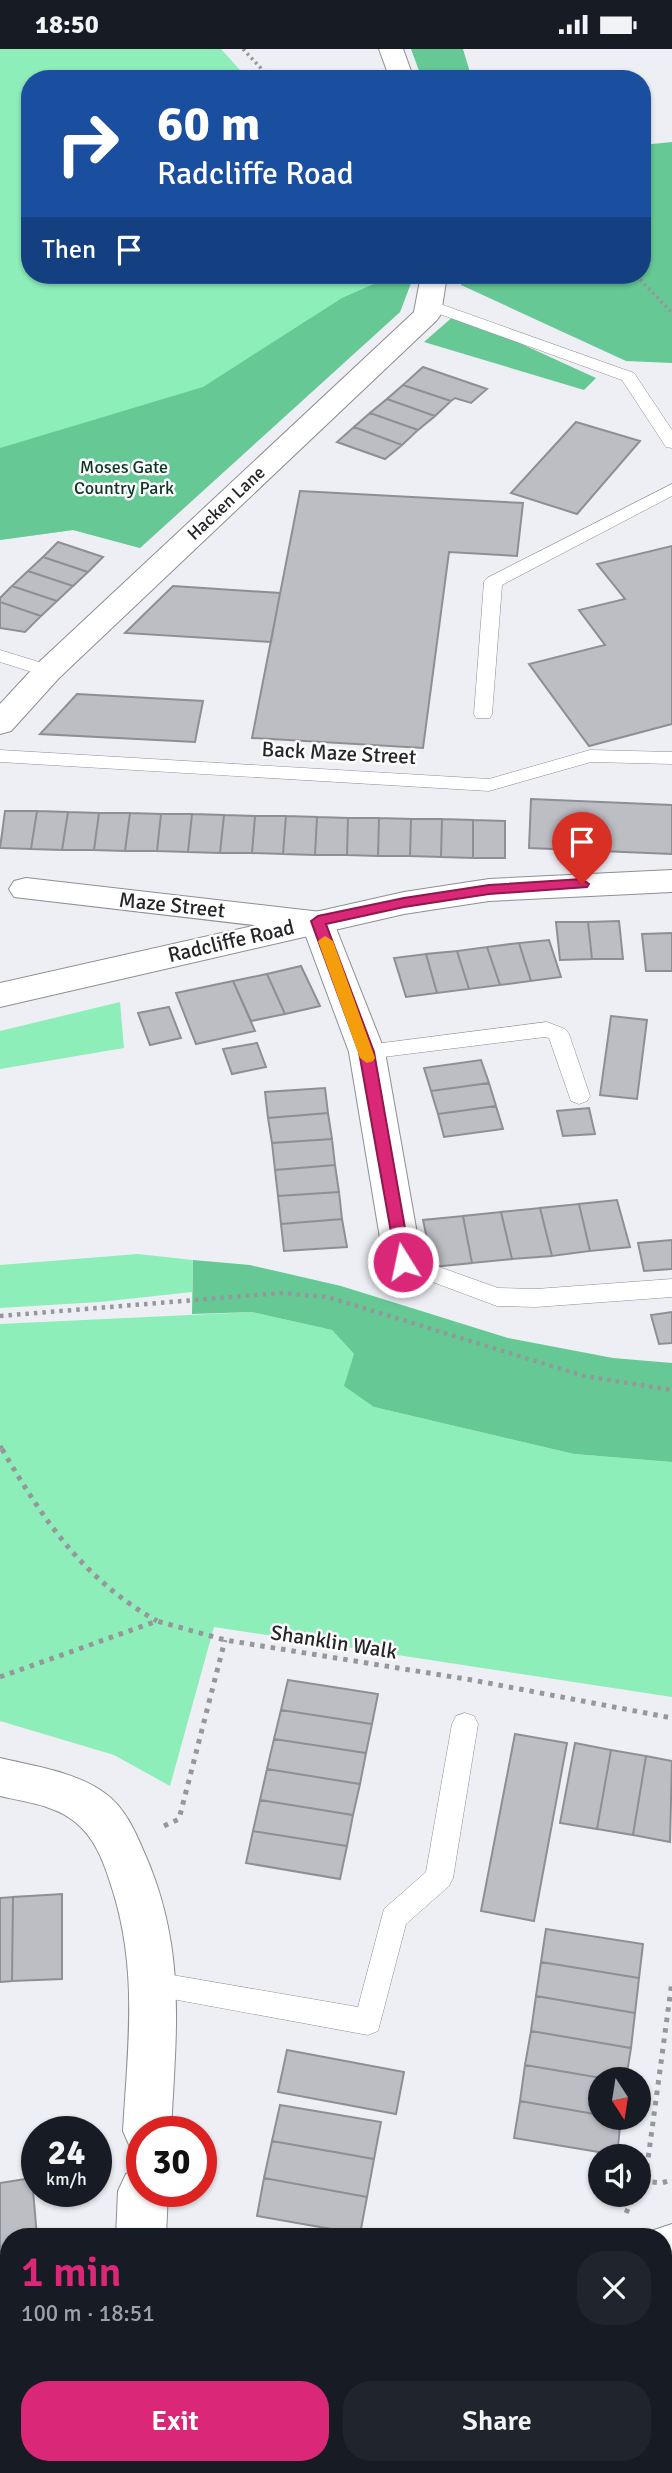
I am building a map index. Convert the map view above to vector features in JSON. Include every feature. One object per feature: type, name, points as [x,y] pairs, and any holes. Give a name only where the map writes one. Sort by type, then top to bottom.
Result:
[{"type":"street","points":[[391,49],[399,70]]},
{"type":"street","name":"Hacken Lane","points":[[0,724],[48,671],[427,314],[432,284]]},
{"type":"street","name":"Radcliffe Road","points":[[0,995],[404,903],[489,890],[672,881]]},
{"type":"street","name":"Maze Street","points":[[26,889],[318,921]]},
{"type":"street","points":[[318,921],[366,1052],[403,1262]]},
{"type":"street","points":[[0,1777],[63,1793],[92,1808],[109,1827],[121,1847],[138,1895],[155,1985],[148,2116]]},
{"type":"street","points":[[142,2228],[143,2207]]},
{"type":"lane","points":[[429,305],[628,377],[672,443]]},
{"type":"lane","points":[[483,714],[493,582],[672,489]]},
{"type":"lane","points":[[0,656],[48,671]]},
{"type":"lane","name":"Back Maze Street","points":[[0,756],[489,785],[590,756],[672,758]]},
{"type":"lane","points":[[366,1052],[547,1029],[558,1034],[579,1096]]},
{"type":"lane","points":[[403,1262],[497,1297],[536,1298],[672,1288]]},
{"type":"lane","points":[[155,1985],[368,2022],[394,1918],[439,1878],[465,1724]]},
{"type":"path","points":[[243,49],[263,70]]},
{"type":"path","points":[[645,284],[672,313]]},
{"type":"path","points":[[0,1316],[280,1293],[328,1297],[584,1376],[672,1390]]},
{"type":"path","name":"Shanklin Walk","points":[[0,1446],[35,1506],[85,1568],[117,1597],[157,1621],[225,1640],[472,1680],[672,1717]]},
{"type":"path","points":[[0,1677],[157,1621]]},
{"type":"path","points":[[121,1847],[179,1819],[225,1640]]},
{"type":"path","points":[[650,2144],[672,1981]]},
{"type":"path","points":[[651,2183],[672,2180]]},
{"type":"green space","points":[[0,49],[221,49],[240,70],[21,70],[21,284],[411,284],[400,312],[140,548],[73,530],[0,540]]},
{"type":"green space","points":[[411,49],[463,49],[469,70],[419,70]]},
{"type":"green space","points":[[672,142],[672,363],[626,361],[461,285],[651,284],[651,144]]},
{"type":"green space","name":"Moses Gate Country Park","points":[[374,284],[411,284],[400,312],[140,548],[73,530],[0,540],[0,448],[203,387],[342,298]]},
{"type":"green space","points":[[456,314],[596,378],[584,390],[424,342]]},
{"type":"green space","points":[[120,1002],[124,1048],[0,1069],[0,1031]]},
{"type":"green space","points":[[138,1254],[193,1260],[192,1292],[100,1302],[0,1308],[0,1265]]},
{"type":"green space","points":[[193,1260],[250,1265],[341,1286],[508,1338],[613,1358],[672,1363],[672,1462],[574,1454],[374,1407],[344,1386],[354,1354],[332,1330],[252,1312],[192,1314]]},
{"type":"green space","points":[[252,1312],[332,1330],[354,1354],[374,1407],[574,1454],[672,1462],[672,1697],[214,1627],[170,1786],[114,1755],[0,1721],[0,1324]]},
{"type":"building","points":[[423,367],[487,389],[471,403],[455,398],[451,401],[403,385]]},
{"type":"building","points":[[403,385],[451,401],[435,416],[387,399]]},
{"type":"building","points":[[387,399],[435,416],[418,430],[370,413]]},
{"type":"building","points":[[370,413],[418,430],[402,445],[354,427]]},
{"type":"building","points":[[576,422],[640,441],[577,514],[511,493]]},
{"type":"building","points":[[354,427],[402,445],[385,459],[337,442]]},
{"type":"building","points":[[300,491],[523,503],[517,556],[449,552],[423,748],[252,738]]},
{"type":"building","points":[[58,542],[103,557],[88,572],[43,557]]},
{"type":"building","points":[[672,546],[672,724],[589,746],[529,664],[605,645],[579,610],[625,599],[597,564]]},
{"type":"building","points":[[43,557],[88,572],[73,586],[28,571]]},
{"type":"building","points":[[28,571],[73,586],[57,601],[12,586]]},
{"type":"building","points":[[12,586],[57,601],[41,616],[0,602],[0,598]]},
{"type":"building","points":[[173,586],[280,593],[271,642],[125,633]]},
{"type":"building","points":[[0,602],[41,616],[25,632],[0,628]]},
{"type":"building","points":[[77,694],[203,701],[195,742],[40,734]]},
{"type":"building","points":[[531,799],[672,805],[672,854],[529,848]]},
{"type":"building","points":[[5,811],[37,811],[31,849],[0,848]]},
{"type":"building","points":[[37,811],[68,812],[62,850],[31,849]]},
{"type":"building","points":[[68,812],[99,813],[94,850],[62,850]]},
{"type":"building","points":[[99,813],[130,813],[125,851],[94,850]]},
{"type":"building","points":[[130,813],[161,814],[157,851],[125,851]]},
{"type":"building","points":[[161,814],[192,814],[188,852],[157,851]]},
{"type":"building","points":[[192,814],[224,815],[220,853],[188,852]]},
{"type":"building","points":[[224,815],[255,816],[252,853],[220,853]]},
{"type":"building","points":[[255,816],[286,816],[283,854],[252,853]]},
{"type":"building","points":[[286,816],[317,817],[315,855],[283,854]]},
{"type":"building","points":[[317,817],[348,818],[347,855],[315,855]]},
{"type":"building","points":[[348,818],[379,818],[378,856],[347,855]]},
{"type":"building","points":[[379,818],[411,819],[410,856],[378,856]]},
{"type":"building","points":[[411,819],[442,819],[441,857],[410,856]]},
{"type":"building","points":[[442,819],[473,820],[473,858],[441,857]]},
{"type":"building","points":[[473,820],[505,821],[505,858],[473,858]]},
{"type":"building","points":[[619,921],[623,959],[592,959],[588,922]]},
{"type":"building","points":[[556,922],[588,922],[592,959],[560,960]]},
{"type":"building","points":[[672,933],[672,971],[646,971],[642,934]]},
{"type":"building","points":[[549,940],[561,977],[531,981],[519,943]]},
{"type":"building","points":[[519,943],[531,981],[500,985],[487,947]]},
{"type":"building","points":[[487,947],[500,985],[469,989],[457,951]]},
{"type":"building","points":[[457,951],[469,989],[437,993],[426,954]]},
{"type":"building","points":[[426,954],[437,993],[406,997],[394,958]]},
{"type":"building","points":[[301,966],[320,1006],[285,1014],[267,974]]},
{"type":"building","points":[[267,974],[285,1014],[251,1021],[233,981]]},
{"type":"building","points":[[233,981],[255,1031],[196,1044],[176,993]]},
{"type":"building","points":[[169,1007],[181,1038],[150,1045],[138,1013]]},
{"type":"building","points":[[611,1016],[647,1020],[637,1099],[600,1095]]},
{"type":"building","points":[[257,1043],[266,1067],[232,1074],[223,1049]]},
{"type":"building","points":[[481,1060],[489,1083],[431,1091],[424,1068]]},
{"type":"building","points":[[489,1083],[496,1106],[438,1114],[431,1091]]},
{"type":"building","points":[[325,1088],[328,1113],[268,1118],[265,1092]]},
{"type":"building","points":[[496,1106],[503,1129],[444,1137],[438,1114]]},
{"type":"building","points":[[589,1108],[595,1134],[563,1136],[557,1111]]},
{"type":"building","points":[[328,1113],[332,1139],[272,1143],[268,1118]]},
{"type":"building","points":[[332,1139],[335,1165],[275,1170],[272,1143]]},
{"type":"building","points":[[335,1165],[339,1192],[278,1196],[275,1170]]},
{"type":"building","points":[[339,1192],[342,1219],[281,1224],[278,1196]]},
{"type":"building","points":[[617,1200],[630,1247],[590,1251],[579,1204]]},
{"type":"building","points":[[579,1204],[590,1251],[552,1256],[540,1208]]},
{"type":"building","points":[[540,1208],[552,1256],[512,1259],[501,1212]]},
{"type":"building","points":[[501,1212],[512,1259],[472,1263],[463,1216]]},
{"type":"building","points":[[463,1216],[472,1263],[433,1267],[423,1220]]},
{"type":"building","points":[[342,1219],[347,1247],[284,1251],[281,1224]]},
{"type":"building","points":[[672,1240],[672,1269],[644,1271],[638,1243]]},
{"type":"building","points":[[672,1312],[672,1343],[659,1344],[651,1315]]},
{"type":"building","points":[[288,1680],[378,1694],[372,1724],[281,1710]]},
{"type":"building","points":[[281,1710],[372,1724],[366,1753],[274,1739]]},
{"type":"building","points":[[515,1734],[567,1743],[534,1921],[481,1911]]},
{"type":"building","points":[[274,1739],[366,1753],[360,1784],[267,1769]]},
{"type":"building","points":[[575,1743],[611,1750],[597,1829],[560,1823]]},
{"type":"building","points":[[611,1750],[646,1756],[633,1835],[597,1829]]},
{"type":"building","points":[[646,1756],[672,1761],[670,1842],[633,1835]]},
{"type":"building","points":[[267,1769],[360,1784],[353,1815],[260,1800]]},
{"type":"building","points":[[260,1800],[353,1815],[347,1846],[253,1831]]},
{"type":"building","points":[[253,1831],[347,1846],[340,1879],[246,1863]]},
{"type":"building","points":[[62,1894],[62,1979],[12,1981],[13,1897]]},
{"type":"building","points":[[13,1897],[12,1981],[0,1982],[0,1898]]},
{"type":"building","points":[[546,1929],[643,1944],[639,1978],[541,1962]]},
{"type":"building","points":[[541,1962],[639,1978],[635,2013],[536,1996]]},
{"type":"building","points":[[536,1996],[635,2013],[631,2048],[531,2031]]},
{"type":"building","points":[[531,2031],[631,2048],[628,2067],[588,2067],[588,2076],[525,2065]]},
{"type":"building","points":[[287,2050],[404,2072],[396,2114],[278,2092]]},
{"type":"building","points":[[525,2065],[588,2076],[588,2113],[520,2101]]},
{"type":"building","points":[[520,2101],[588,2113],[588,2130],[620,2130],[618,2144],[588,2144],[588,2150],[514,2138]]},
{"type":"building","points":[[280,2105],[381,2122],[374,2159],[272,2141]]},
{"type":"building","points":[[272,2141],[374,2159],[367,2197],[264,2178]]},
{"type":"building","points":[[264,2178],[367,2197],[361,2228],[326,2228],[257,2216]]},
{"type":"building","points":[[21,2180],[21,2207],[34,2207],[36,2228],[0,2228],[0,2183]]},
{"type":"slow traffic","points":[[325,941],[367,1058]]},
{"type":"route","points":[[403,1262],[366,1052],[318,921],[404,903],[489,890],[582,884]]}]
